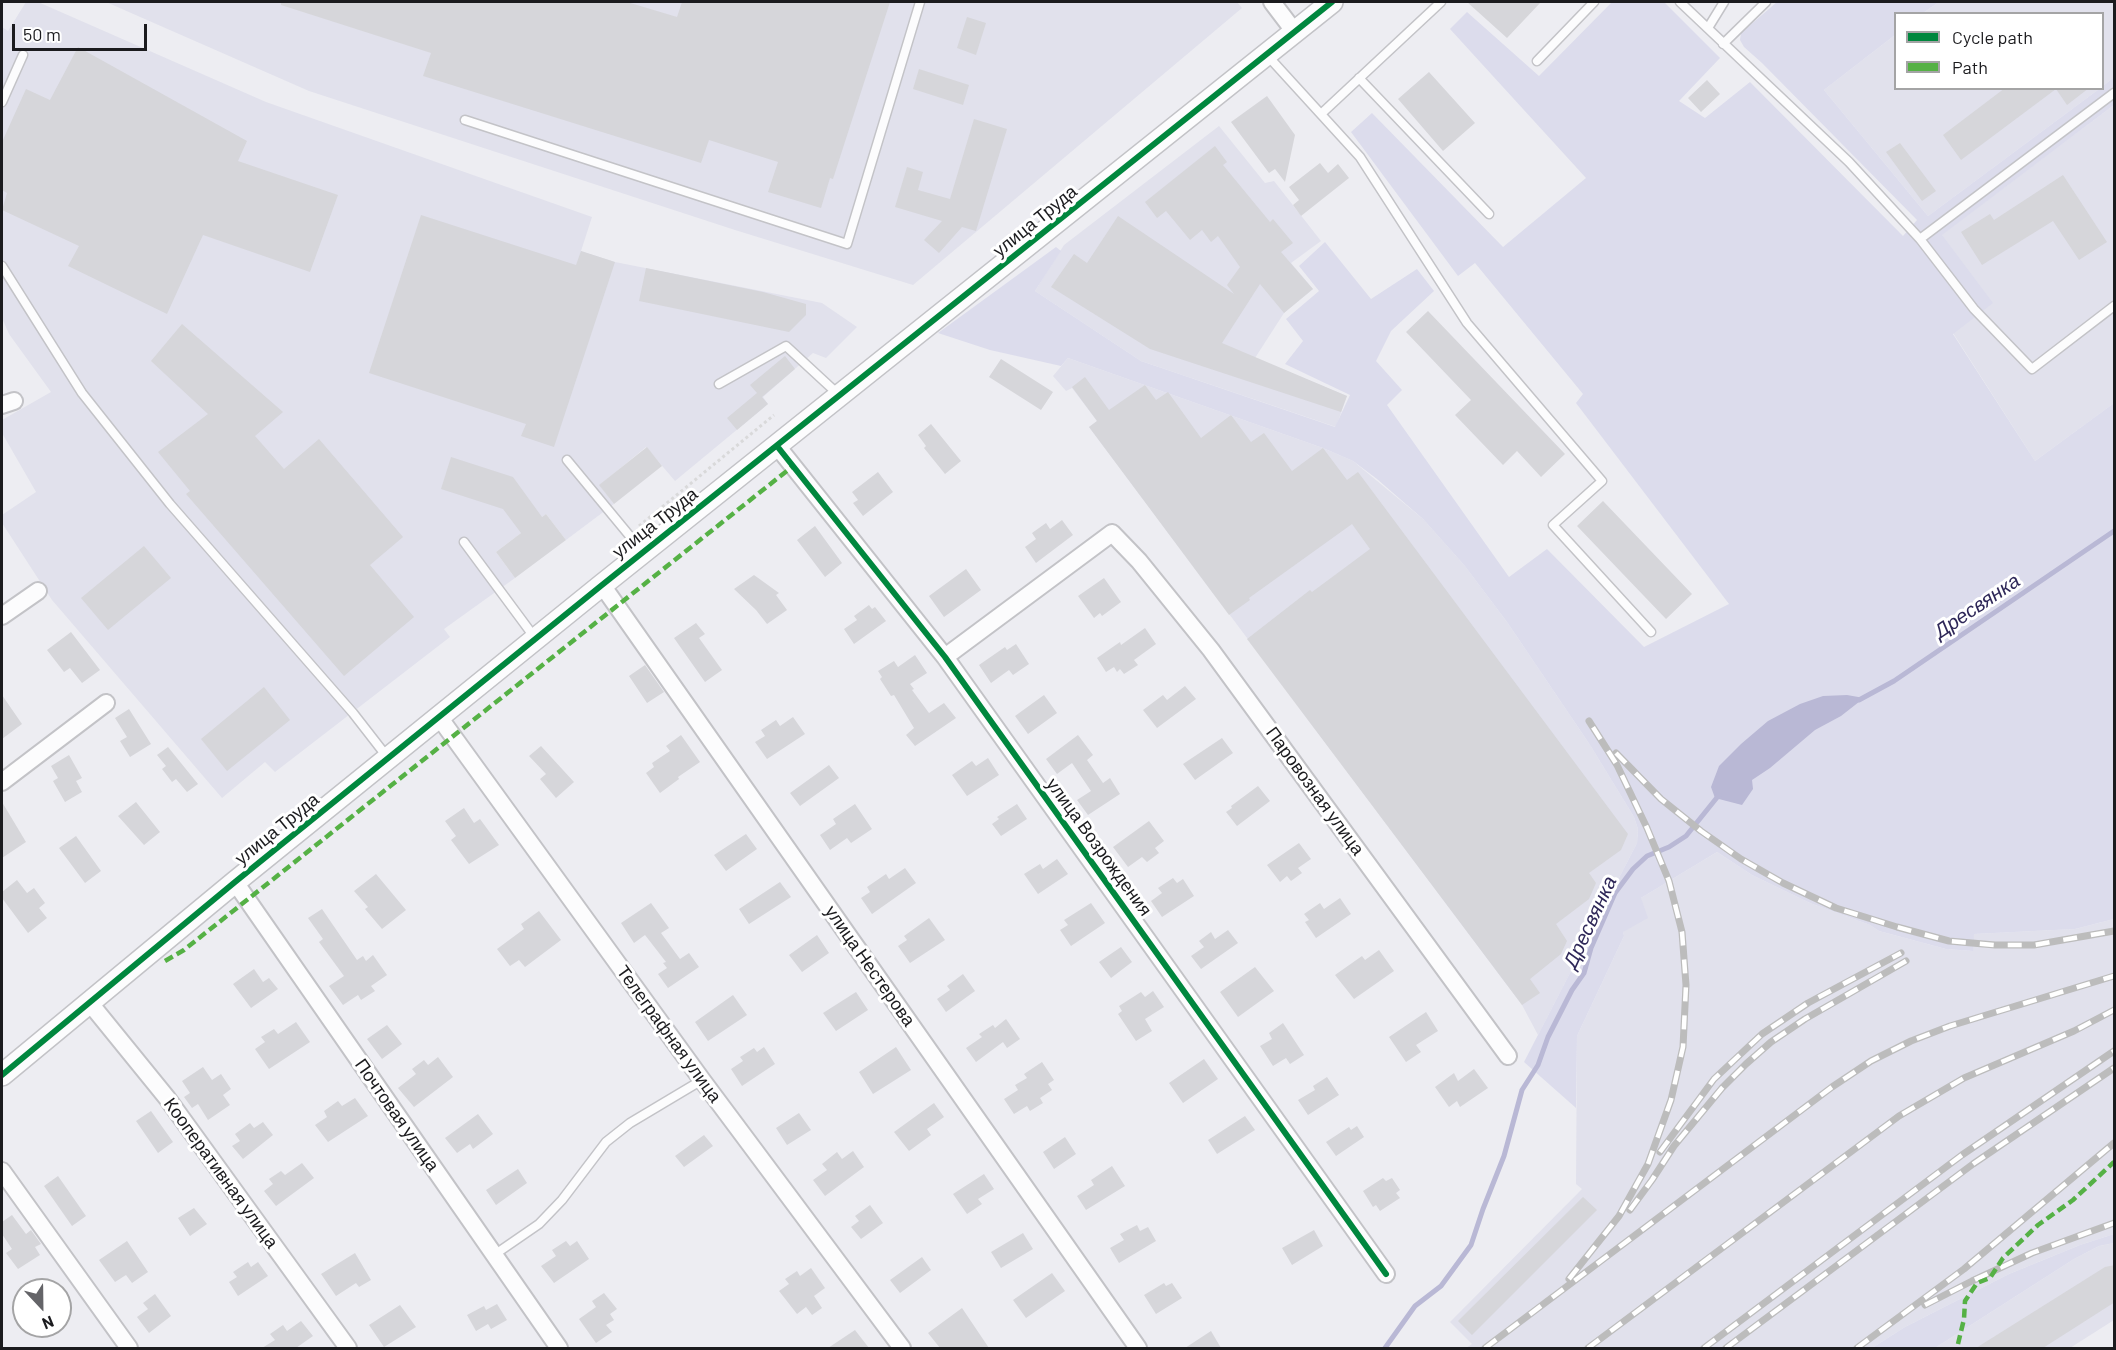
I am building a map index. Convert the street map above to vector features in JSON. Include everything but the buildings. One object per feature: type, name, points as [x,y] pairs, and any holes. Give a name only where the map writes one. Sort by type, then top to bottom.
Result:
[{"type":"street","points":[[1272,2],[1294,31]]},
{"type":"street","name":"улица Труда","points":[[2,1074],[602,585],[1332,2]]},
{"type":"street","name":"улица Возрождения","points":[[777,446],[945,657],[1386,1274]]},
{"type":"street","name":"Паровозная улица","points":[[945,657],[1112,533],[1139,561],[1211,650],[1508,1056]]},
{"type":"street","name":"улица Нестерова","points":[[602,585],[1138,1348]]},
{"type":"street","points":[[2,616],[38,591]]},
{"type":"street","points":[[2,782],[106,703]]},
{"type":"street","name":"Телеграфная улица","points":[[439,717],[702,1080],[902,1348]]},
{"type":"street","name":"Почтовая улица","points":[[235,882],[559,1348]]},
{"type":"street","name":"Кооперативная улица","points":[[89,1002],[167,1098],[348,1348]]},
{"type":"street","points":[[2,1171],[129,1348]]},
{"type":"lane","points":[[465,120],[847,244],[920,2]]},
{"type":"lane","points":[[1321,114],[1441,2]]},
{"type":"lane","points":[[1536,61],[1594,2]]},
{"type":"lane","points":[[1680,2],[1849,162],[1920,239],[1974,309],[2032,369],[2115,306]]},
{"type":"lane","points":[[1708,28],[1724,2]]},
{"type":"lane","points":[[1723,44],[1766,2]]},
{"type":"lane","points":[[1266,54],[1360,157],[1467,323],[1602,481],[1553,525],[1651,632]]},
{"type":"lane","points":[[2,102],[23,55]]},
{"type":"lane","points":[[1359,78],[1489,214]]},
{"type":"lane","points":[[1920,239],[2115,93]]},
{"type":"lane","points":[[2,266],[82,393],[170,504],[353,713],[388,759]]},
{"type":"lane","points":[[720,384],[786,346],[840,396]]},
{"type":"lane","points":[[567,460],[644,552]]},
{"type":"lane","points":[[464,542],[536,639]]},
{"type":"lane","points":[[494,1255],[539,1224],[562,1200],[606,1142],[630,1123],[702,1080]]},
{"type":"path","points":[[630,533],[774,415]]},
{"type":"shaded area","points":[[26,2],[38,2],[266,102],[592,217],[581,251],[615,262],[822,303],[857,327],[826,358],[813,353],[763,397],[768,404],[675,481],[646,447],[600,485],[614,504],[566,540],[546,514],[496,552],[515,578],[444,629],[450,637],[275,772],[265,762],[222,798],[52,600],[2,523],[2,515],[36,492],[2,433],[2,420],[51,392],[9,334],[2,318],[2,27],[8,31]]},
{"type":"shaded area","points":[[106,2],[1237,2],[1242,8],[913,285],[735,230],[309,91]]},
{"type":"shaded area","points":[[1612,2],[1664,2],[1720,58],[1679,101],[1705,118],[1750,82],[1903,236],[1917,220],[1744,47],[1740,40],[1741,33],[1777,2],[1939,2],[1924,12],[1894,12],[1894,36],[1824,90],[1928,216],[2098,90],[2104,90],[2104,85],[2114,77],[2114,105],[1942,235],[1993,303],[1953,334],[2035,461],[2114,403],[2114,919],[2075,929],[1974,934],[1973,951],[1946,949],[1879,931],[1870,925],[1810,903],[1752,875],[1717,852],[1641,898],[1648,918],[1623,932],[1624,936],[1577,1036],[1576,1108],[1524,1062],[1637,843],[1638,829],[1634,817],[1590,745],[1507,622],[1464,565],[1423,519],[1353,461],[1323,448],[1068,358],[1061,366],[990,350],[938,333],[1056,247],[1061,251],[1035,291],[1141,361],[1335,427],[1350,395],[1285,364],[1303,341],[1286,319],[1319,291],[1299,266],[1325,242],[1371,299],[1417,269],[1434,291],[1391,331],[1376,361],[1402,390],[1387,405],[1509,577],[1547,549],[1644,647],[1729,604],[1576,403],[1583,394],[1475,263],[1458,276],[1351,132],[1372,113],[1503,247],[1586,178],[1450,29],[1467,12],[1539,76]]},
{"type":"shaded area","points":[[1939,2],[2114,2],[2114,77],[2104,85],[2104,12],[1924,12]]},
{"type":"shaded area","points":[[1894,36],[1894,90],[2098,90],[1928,216],[1824,90]]},
{"type":"shaded area","points":[[2114,105],[2114,403],[2035,461],[1953,333],[1942,234]]},
{"type":"shaded area","points":[[1219,126],[1265,183],[1274,181],[1321,241],[1291,263],[1313,289],[1284,313],[1255,358],[1347,396],[1336,427],[1141,361],[1035,291],[1064,245]]},
{"type":"shaded area","points":[[1068,358],[1323,448],[1353,461],[1423,519],[1464,565],[1507,622],[1590,745],[1634,817],[1638,829],[1637,843],[1538,1035],[1522,1005],[1089,427],[1097,421],[1072,388],[1066,391],[1053,376]]},
{"type":"shaded area","points":[[1717,852],[1752,875],[1810,903],[1870,925],[1879,931],[1946,949],[1972,951],[1973,934],[2075,929],[2114,919],[2114,1234],[2080,1245],[2009,1274],[1905,1327],[1872,1348],[1466,1348],[1472,1344],[1450,1322],[1582,1189],[1576,1184],[1577,1036],[1624,936],[1623,932],[1641,898]]},
{"type":"shaded area","points":[[2114,1234],[2114,1243],[2099,1246],[2074,1259],[1935,1348],[1872,1348],[1905,1327],[2009,1274],[2080,1245]]},
{"type":"shaded area","points":[[2114,1243],[2114,1320],[2070,1348],[1935,1348],[2074,1259],[2099,1246]]},
{"type":"water","points":[[1847,695],[1864,698],[1841,716],[1815,730],[1752,780],[1753,789],[1742,805],[1715,798],[1711,787],[1719,766],[1768,721],[1800,704],[1823,696]]},
{"type":"waterway","name":"Дресвянка","points":[[1859,700],[1894,681],[2114,531]]},
{"type":"waterway","name":"Дресвянка","points":[[1385,1348],[1415,1306],[1441,1286],[1471,1245],[1504,1156],[1522,1090],[1538,1065],[1548,1037],[1572,990],[1584,973],[1591,948],[1615,893],[1633,869],[1647,856],[1669,847],[1686,836],[1719,795]]},
{"type":"railway","points":[[1569,1279],[1619,1216],[1648,1164],[1671,1100],[1683,1047],[1686,985],[1682,932],[1669,881],[1617,765],[1589,721]]},
{"type":"railway","points":[[1616,753],[1661,799],[1701,831],[1741,859],[1783,883],[1836,908],[1949,941],[1995,945],[2034,945],[2114,931]]},
{"type":"railway","points":[[1660,1152],[1714,1079],[1762,1034],[1808,1003],[1901,953]]},
{"type":"railway","points":[[1630,1210],[1674,1146],[1722,1088],[1746,1064],[1771,1042],[1805,1019],[1906,961]]},
{"type":"railway","points":[[1485,1348],[1832,1087],[1871,1061],[1911,1041],[1950,1026],[2114,976]]},
{"type":"railway","points":[[1588,1348],[1899,1116],[1964,1078],[2074,1031],[2114,1010]]},
{"type":"railway","points":[[1704,1348],[1962,1155],[2114,1051]]},
{"type":"railway","points":[[1726,1348],[1973,1164],[2114,1068]]},
{"type":"railway","points":[[1857,1348],[1964,1269],[2114,1143]]},
{"type":"railway","points":[[1925,1305],[2032,1253],[2114,1223]]},
{"type":"marked path","points":[[165,961],[184,950],[793,466]]},
{"type":"marked path","points":[[1958,1344],[1964,1319],[1965,1301],[1977,1283],[1990,1278],[2003,1258],[2038,1225],[2073,1200],[2114,1162]]},
{"type":"cycle path","points":[[2,1075],[235,882],[602,585],[1332,2]]},
{"type":"cycle path","points":[[777,446],[945,657],[1386,1274]]}]
